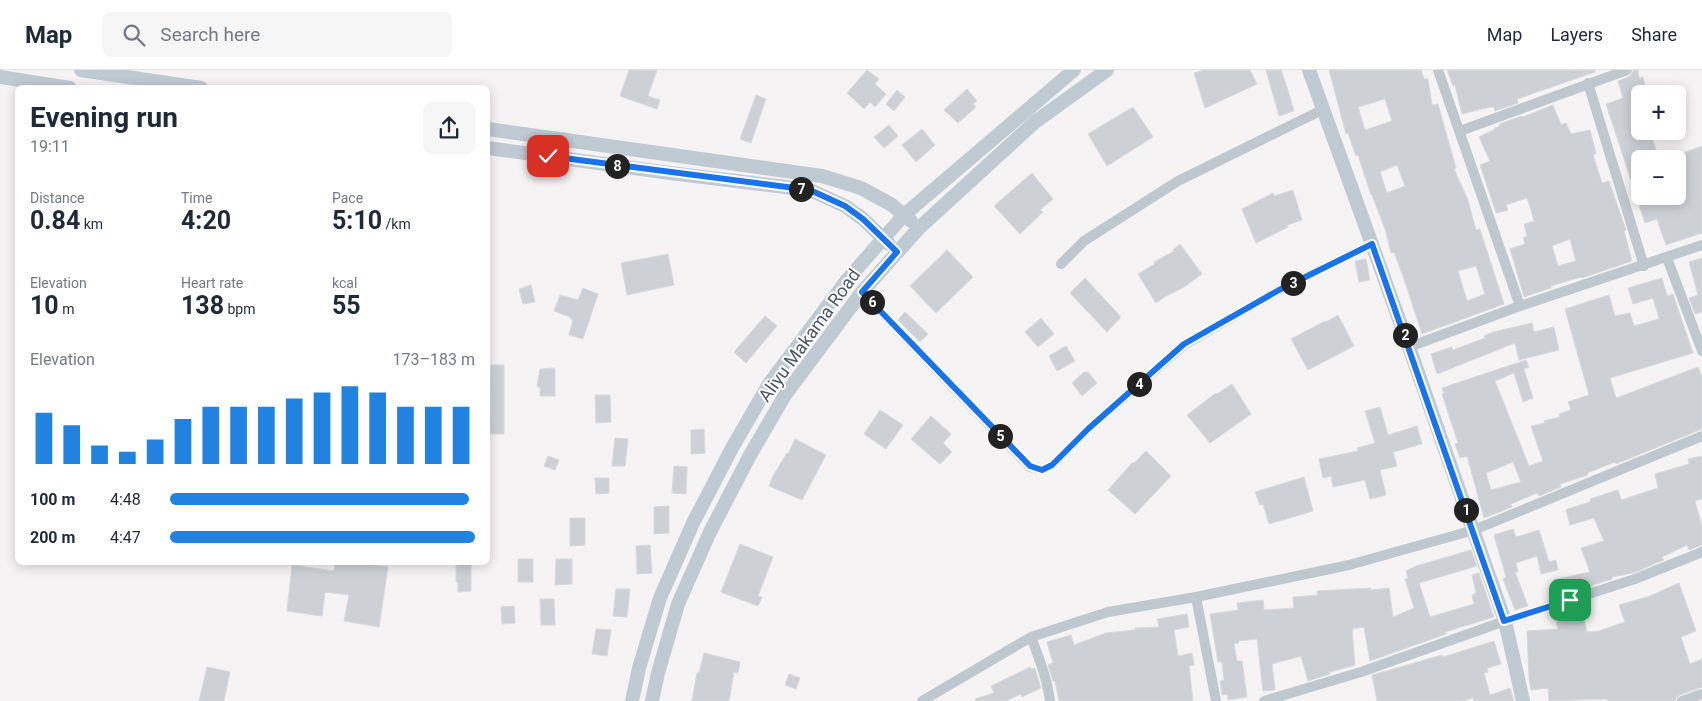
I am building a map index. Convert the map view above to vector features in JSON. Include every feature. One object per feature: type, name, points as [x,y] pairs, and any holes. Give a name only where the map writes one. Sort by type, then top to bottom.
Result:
[{"type":"street","points":[[81,70],[181,85]]},
{"type":"street","name":"Aliyu Makama Road","points":[[632,701],[639,668],[660,598],[693,523],[732,448],[769,384],[847,280],[904,215],[1074,70]]},
{"type":"street","name":"Aliyu Makama Road","points":[[652,701],[678,604],[710,532],[749,457],[785,395],[862,292],[919,228],[1035,122],[1107,70]]},
{"type":"street","points":[[1309,70],[1474,530],[1504,621],[1524,701]]},
{"type":"street","points":[[1438,70],[1520,306]]},
{"type":"street","points":[[1460,131],[1627,70]]},
{"type":"street","points":[[0,77],[51,85]]},
{"type":"street","points":[[1588,83],[1644,266]]},
{"type":"street","points":[[1061,264],[1084,241],[1178,181],[1324,109]]},
{"type":"street","points":[[490,129],[822,176],[861,188],[892,205],[919,228]]},
{"type":"street","points":[[490,148],[810,190],[845,206],[863,219],[897,252]]},
{"type":"street","points":[[862,292],[1030,466],[1042,470],[1052,465],[1088,429],[1184,344],[1279,290],[1372,244]]},
{"type":"street","points":[[1409,347],[1520,306],[1702,245]]},
{"type":"street","points":[[1667,258],[1702,352]]},
{"type":"street","points":[[922,701],[1030,636],[1108,612],[1196,597],[1349,564],[1474,530],[1702,436]]},
{"type":"street","points":[[1264,701],[1361,672],[1504,621],[1635,578],[1702,552]]},
{"type":"street","points":[[1196,597],[1216,701]]},
{"type":"street","points":[[1030,636],[1041,661],[1050,701]]},
{"type":"street","points":[[1682,701],[1702,694]]},
{"type":"building","points":[[629,70],[657,70],[648,96],[660,100],[657,109],[620,96]]},
{"type":"building","points":[[867,70],[879,79],[875,84],[886,94],[875,107],[870,102],[864,109],[847,93]]},
{"type":"building","points":[[1204,70],[1250,70],[1257,84],[1205,108],[1194,73]]},
{"type":"building","points":[[1266,70],[1281,70],[1294,111],[1279,116]]},
{"type":"building","points":[[1329,70],[1421,70],[1424,79],[1428,79],[1432,105],[1438,104],[1456,168],[1454,169],[1468,200],[1476,230],[1480,229],[1504,304],[1422,334],[1394,252],[1391,253],[1385,229],[1358,155],[1356,156],[1348,133],[1346,134]],"holes":[[[1385,99],[1392,121],[1365,130],[1358,107]],[[1397,165],[1405,186],[1387,193],[1380,172]],[[1476,266],[1485,294],[1467,301],[1458,271]]]},
{"type":"building","points":[[1447,70],[1595,70],[1595,72],[1517,99],[1518,103],[1495,111],[1494,107],[1490,107],[1462,114],[1455,85],[1453,86]]},
{"type":"building","points":[[1634,70],[1638,70],[1639,78],[1643,77],[1645,85],[1631,85],[1631,140],[1653,140],[1656,150],[1631,150],[1631,180],[1606,104],[1623,98],[1618,81],[1630,76]]},
{"type":"building","points":[[967,89],[977,101],[973,104],[976,107],[958,123],[944,110]]},
{"type":"building","points":[[897,90],[905,97],[894,111],[886,104]]},
{"type":"building","points":[[756,95],[766,99],[751,143],[740,139]]},
{"type":"building","points":[[1553,105],[1561,125],[1566,123],[1571,134],[1590,130],[1596,154],[1593,155],[1602,183],[1609,181],[1626,230],[1624,231],[1632,261],[1551,286],[1551,288],[1524,297],[1510,249],[1525,244],[1523,238],[1527,236],[1524,224],[1534,221],[1531,210],[1527,198],[1506,205],[1508,210],[1496,213],[1480,165],[1490,161],[1479,137],[1500,126],[1499,124]],"holes":[[[1570,239],[1576,261],[1558,266],[1552,246]]]},
{"type":"building","points":[[1133,107],[1153,137],[1107,166],[1088,134]]},
{"type":"building","points":[[889,125],[898,136],[884,148],[874,137]]},
{"type":"building","points":[[922,129],[935,145],[916,162],[902,145]]},
{"type":"building","points":[[1702,146],[1702,233],[1666,245],[1657,219],[1645,223],[1639,205],[1686,205],[1686,152]]},
{"type":"building","points":[[1032,173],[1053,199],[1040,210],[1043,212],[1020,234],[994,206]]},
{"type":"building","points":[[1293,190],[1302,220],[1287,225],[1288,227],[1256,243],[1242,209],[1273,193],[1274,196]]},
{"type":"building","points":[[1180,244],[1202,274],[1156,303],[1138,274],[1174,251]]},
{"type":"building","points":[[947,250],[973,277],[936,313],[910,286]]},
{"type":"building","points":[[668,254],[674,285],[627,295],[621,263]]},
{"type":"building","points":[[1702,258],[1702,312],[1695,314],[1689,298],[1698,295],[1689,262]]},
{"type":"building","points":[[1366,259],[1370,280],[1359,282],[1355,261]]},
{"type":"building","points":[[1085,278],[1121,317],[1107,332],[1070,293]]},
{"type":"building","points":[[1662,278],[1667,296],[1673,294],[1693,353],[1610,378],[1616,398],[1698,367],[1702,377],[1702,429],[1616,464],[1615,462],[1587,473],[1588,475],[1560,484],[1561,487],[1539,496],[1537,493],[1511,504],[1512,507],[1484,518],[1467,456],[1460,458],[1455,444],[1458,443],[1442,394],[1444,393],[1442,388],[1526,360],[1529,367],[1524,369],[1533,398],[1523,402],[1514,373],[1495,381],[1529,466],[1543,461],[1531,426],[1560,417],[1559,414],[1571,410],[1568,402],[1589,395],[1565,309],[1609,295],[1615,316],[1630,313],[1634,326],[1659,319],[1653,298],[1633,304],[1628,288]],"holes":[[[1513,462],[1521,482],[1491,490],[1486,473]]]},
{"type":"building","points":[[531,285],[535,302],[523,304],[519,289]]},
{"type":"building","points":[[583,288],[598,294],[583,339],[569,335],[573,320],[554,311],[560,295],[578,300]]},
{"type":"building","points":[[905,312],[928,334],[920,342],[898,320]]},
{"type":"building","points":[[1338,315],[1354,346],[1308,370],[1291,339]]},
{"type":"building","points":[[765,316],[777,326],[746,363],[734,352]]},
{"type":"building","points":[[1041,318],[1054,334],[1038,347],[1025,332]]},
{"type":"building","points":[[1532,323],[1534,332],[1554,327],[1559,350],[1519,360],[1515,343],[1437,374],[1431,354],[1452,347],[1453,350],[1485,338],[1484,336],[1493,332]]},
{"type":"building","points":[[1066,346],[1075,361],[1057,371],[1049,356]]},
{"type":"building","points":[[491,365],[504,365],[504,434],[490,434]]},
{"type":"building","points":[[555,368],[555,396],[540,396],[540,387],[537,387],[540,369]]},
{"type":"building","points":[[1084,372],[1088,372],[1097,383],[1082,396],[1072,383]]},
{"type":"building","points":[[1232,384],[1251,414],[1210,443],[1187,415],[1216,393]]},
{"type":"building","points":[[595,395],[610,395],[611,422],[596,423]]},
{"type":"building","points":[[1380,407],[1388,435],[1417,426],[1422,444],[1393,452],[1397,466],[1380,470],[1386,495],[1370,499],[1365,480],[1333,487],[1331,476],[1323,478],[1319,459],[1358,451],[1357,448],[1375,443],[1365,411]]},
{"type":"building","points":[[880,410],[903,425],[886,449],[864,434]]},
{"type":"building","points":[[931,416],[951,434],[943,443],[952,452],[940,464],[911,439]]},
{"type":"building","points":[[704,429],[705,453],[691,454],[691,430]]},
{"type":"building","points":[[615,438],[628,439],[625,466],[612,466]]},
{"type":"building","points":[[795,439],[826,455],[802,500],[769,486]]},
{"type":"building","points":[[1146,451],[1171,476],[1135,514],[1108,490],[1133,462]]},
{"type":"building","points":[[548,456],[559,460],[555,470],[544,466]]},
{"type":"building","points":[[1702,456],[1702,499],[1695,501],[1702,526],[1702,545],[1689,550],[1687,545],[1662,557],[1664,560],[1633,573],[1612,577],[1612,579],[1559,596],[1553,580],[1590,572],[1581,548],[1604,541],[1594,518],[1570,525],[1567,509],[1618,490],[1621,500],[1658,488],[1655,474],[1689,464],[1688,459]]},
{"type":"building","points":[[674,466],[687,467],[686,494],[672,493]]},
{"type":"building","points":[[1304,477],[1313,511],[1269,524],[1263,504],[1260,505],[1255,492]]},
{"type":"building","points":[[595,478],[609,478],[609,493],[596,494]]},
{"type":"building","points":[[669,506],[669,533],[654,534],[654,507]]},
{"type":"building","points":[[570,518],[585,518],[585,545],[570,546]]},
{"type":"building","points":[[1513,529],[1516,537],[1539,530],[1549,562],[1556,560],[1558,570],[1541,574],[1537,556],[1516,563],[1518,572],[1515,572],[1528,606],[1515,610],[1503,579],[1506,577],[1494,535]]},
{"type":"building","points":[[740,544],[773,557],[758,596],[762,597],[758,606],[721,592]]},
{"type":"building","points":[[650,545],[652,573],[637,574],[636,546]]},
{"type":"building","points":[[1471,550],[1477,566],[1419,583],[1430,617],[1474,604],[1472,595],[1476,593],[1472,575],[1479,573],[1494,617],[1445,632],[1446,634],[1370,661],[1364,627],[1352,629],[1355,665],[1308,681],[1301,656],[1272,664],[1275,690],[1263,691],[1257,639],[1238,641],[1239,643],[1234,644],[1237,661],[1242,661],[1247,697],[1228,700],[1227,694],[1222,695],[1220,681],[1224,680],[1222,662],[1218,662],[1210,614],[1238,610],[1237,603],[1263,600],[1264,610],[1294,608],[1293,597],[1318,595],[1317,591],[1389,588],[1393,617],[1414,608],[1405,579],[1408,578],[1406,571],[1416,566]]},
{"type":"building","points":[[518,559],[533,559],[533,582],[518,582]]},
{"type":"building","points":[[556,559],[572,559],[572,584],[555,585]]},
{"type":"building","points":[[292,565],[334,571],[335,565],[388,567],[379,627],[344,621],[349,595],[325,592],[322,616],[287,611]]},
{"type":"building","points":[[456,565],[471,565],[471,591],[458,592],[458,582],[456,582]]},
{"type":"building","points":[[1679,583],[1696,631],[1681,637],[1690,664],[1702,659],[1702,687],[1680,695],[1675,701],[1607,701],[1607,699],[1549,701],[1548,688],[1531,690],[1527,631],[1558,629],[1556,622],[1583,615],[1587,632],[1599,631],[1625,622],[1619,605],[1650,596]]},
{"type":"building","points":[[616,589],[630,589],[627,617],[613,616]]},
{"type":"building","points":[[540,599],[554,599],[555,625],[541,625]]},
{"type":"building","points":[[514,606],[515,623],[502,624],[501,607]]},
{"type":"building","points":[[1187,614],[1189,627],[1174,630],[1178,656],[1192,653],[1194,665],[1189,666],[1193,701],[1059,701],[1055,681],[1053,681],[1048,665],[1053,663],[1047,642],[1071,635],[1074,645],[1106,633],[1135,630],[1135,628],[1159,627],[1157,619]]},
{"type":"building","points":[[596,629],[611,630],[607,656],[592,654]]},
{"type":"building","points":[[1494,641],[1501,664],[1487,668],[1488,672],[1484,673],[1490,695],[1510,688],[1514,701],[1474,701],[1473,698],[1463,701],[1377,701],[1372,675],[1442,655],[1443,657]]},
{"type":"building","points":[[704,653],[740,662],[738,673],[734,672],[729,701],[692,701],[697,673],[699,673]]},
{"type":"building","points":[[207,667],[230,672],[224,701],[199,701]]},
{"type":"building","points":[[1030,667],[1031,669],[1035,668],[1041,688],[1022,697],[1021,694],[1006,701],[976,701],[975,699],[994,693],[991,686]]},
{"type":"building","points":[[789,674],[800,678],[796,689],[785,685]]},
{"type":"route","points":[[548,156],[810,190],[845,206],[863,219],[897,252],[862,292],[1030,466],[1042,470],[1052,465],[1088,429],[1184,344],[1279,290],[1372,244],[1474,530],[1504,621],[1570,600]]}]
